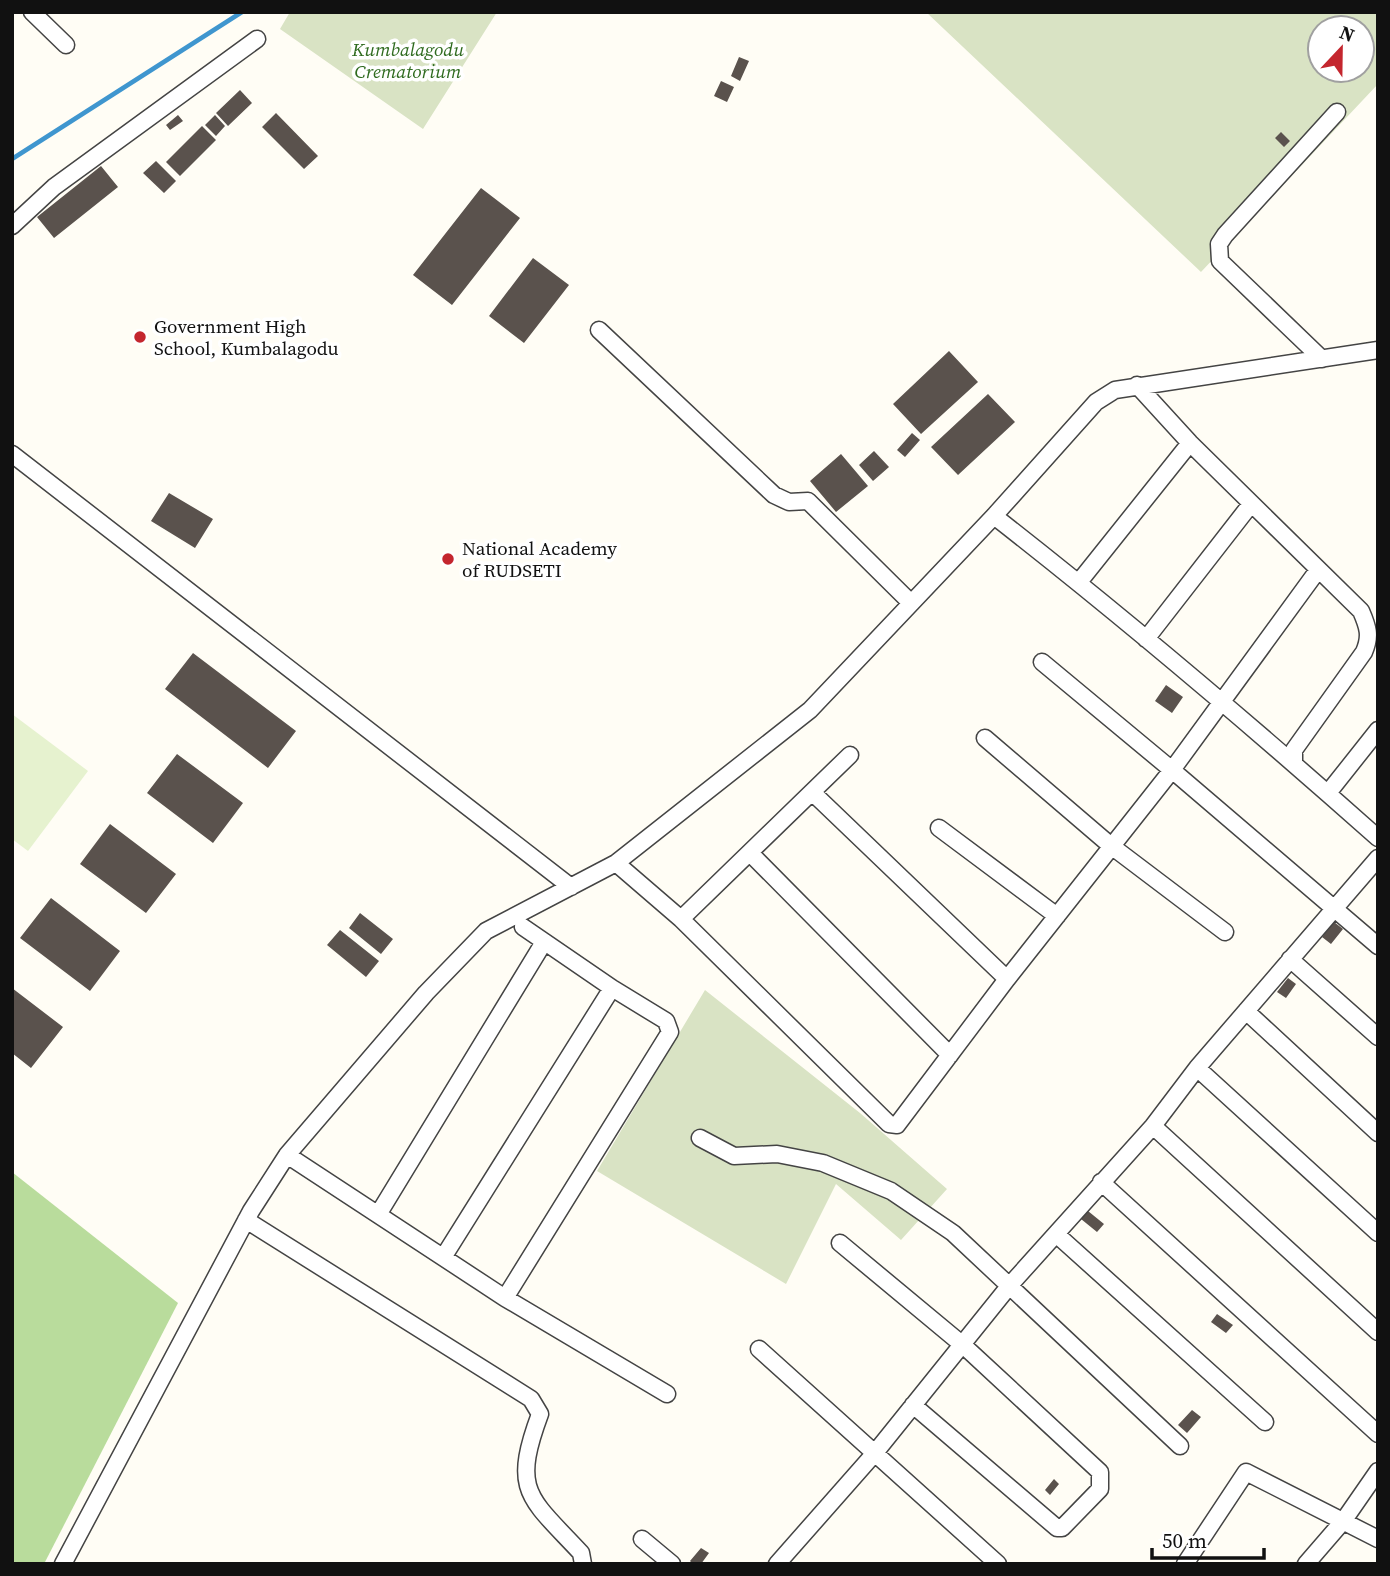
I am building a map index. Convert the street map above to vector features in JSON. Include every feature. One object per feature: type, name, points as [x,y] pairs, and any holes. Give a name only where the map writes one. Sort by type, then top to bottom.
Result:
[{"type":"street","points":[[32,12],[65,45]]},
{"type":"street","points":[[14,221],[54,187],[257,39]]},
{"type":"street","points":[[1322,359],[1220,261],[1218,253],[1225,235],[1337,112]]},
{"type":"street","points":[[598,330],[774,495],[789,502],[808,501],[826,516],[911,603]]},
{"type":"street","points":[[63,1564],[246,1220],[286,1155],[426,993],[486,931],[616,863],[810,710],[994,516],[1096,402],[1115,390],[1138,385],[1378,350]]},
{"type":"street","points":[[1138,385],[1190,443],[1361,611],[1368,627],[1369,640],[1364,652],[1294,750],[1294,762]]},
{"type":"street","points":[[1079,582],[1190,443]]},
{"type":"street","points":[[12,454],[570,887]]},
{"type":"street","points":[[1146,639],[1251,504]]},
{"type":"street","points":[[994,516],[1079,582],[1294,762],[1378,838]]},
{"type":"street","points":[[616,863],[681,919],[889,1124],[898,1125],[1006,979],[1172,770],[1318,570]]},
{"type":"street","points":[[1042,662],[1378,946]]},
{"type":"street","points":[[1328,793],[1378,730]]},
{"type":"street","points":[[985,738],[1110,845],[1225,932]]},
{"type":"street","points":[[681,919],[814,794],[850,755]]},
{"type":"street","points":[[814,794],[1006,979]]},
{"type":"street","points":[[939,828],[1057,916]]},
{"type":"street","points":[[751,854],[950,1055]]},
{"type":"street","points":[[777,1564],[874,1454],[1010,1286],[1153,1126],[1197,1068],[1378,858]]},
{"type":"street","points":[[505,1298],[670,1032],[666,1021],[611,988],[523,927]]},
{"type":"street","points":[[379,1213],[544,942]]},
{"type":"street","points":[[1290,959],[1378,1037]]},
{"type":"street","points":[[444,1255],[611,988]]},
{"type":"street","points":[[1246,1011],[1378,1133]]},
{"type":"street","points":[[1197,1068],[1378,1233]]},
{"type":"street","points":[[1153,1126],[1378,1332]]},
{"type":"street","points":[[700,1138],[734,1156],[777,1154],[823,1163],[891,1191],[953,1233],[1181,1446]]},
{"type":"street","points":[[286,1155],[444,1255],[505,1298],[667,1394]]},
{"type":"street","points":[[1101,1182],[1378,1434]]},
{"type":"street","points":[[246,1220],[531,1399],[540,1414],[525,1482],[530,1496],[580,1553],[583,1564]]},
{"type":"street","points":[[1056,1234],[1265,1423]]},
{"type":"street","points":[[840,1243],[962,1344],[1100,1472],[1100,1489],[1062,1528],[1057,1528],[913,1405]]},
{"type":"street","points":[[759,1349],[998,1564]]},
{"type":"street","points":[[1306,1564],[1344,1520],[1378,1471]]},
{"type":"street","points":[[1185,1564],[1246,1472],[1378,1539]]},
{"type":"street","points":[[642,1539],[672,1564]]},
{"type":"green space","name":"Kumbalagodu Crematorium","points":[[290,12],[497,12],[423,129],[280,29]]},
{"type":"green space","points":[[926,12],[1378,12],[1378,84],[1201,272]]},
{"type":"green space","points":[[12,714],[88,771],[28,851],[12,839]]},
{"type":"green space","points":[[705,990],[860,1113],[947,1189],[901,1240],[836,1184],[786,1284],[597,1171]]},
{"type":"green space","points":[[12,1172],[178,1303],[44,1564],[12,1564]]},
{"type":"building","points":[[739,57],[749,61],[740,81],[731,76]]},
{"type":"building","points":[[721,81],[734,87],[727,102],[714,96]]},
{"type":"building","points":[[240,90],[252,103],[228,126],[216,113]]},
{"type":"building","points":[[276,113],[318,156],[304,169],[262,127]]},
{"type":"building","points":[[178,115],[183,121],[170,130],[166,125]]},
{"type":"building","points":[[215,115],[225,126],[216,136],[205,125]]},
{"type":"building","points":[[202,126],[216,140],[180,176],[166,162]]},
{"type":"building","points":[[1281,132],[1290,141],[1284,147],[1275,138]]},
{"type":"building","points":[[156,161],[176,181],[164,193],[143,173]]},
{"type":"building","points":[[101,166],[118,187],[54,238],[37,217]]},
{"type":"building","points":[[481,188],[520,218],[452,305],[413,275]]},
{"type":"building","points":[[533,258],[569,285],[524,343],[489,316]]},
{"type":"building","points":[[949,351],[978,382],[921,434],[893,404]]},
{"type":"building","points":[[988,394],[1015,422],[958,475],[931,447]]},
{"type":"building","points":[[912,433],[920,440],[905,457],[897,450]]},
{"type":"building","points":[[874,451],[889,467],[873,481],[859,465]]},
{"type":"building","points":[[841,454],[868,486],[836,512],[810,481]]},
{"type":"building","points":[[169,493],[213,519],[195,548],[151,521]]},
{"type":"building","points":[[193,653],[296,731],[268,768],[165,689]]},
{"type":"building","points":[[1166,685],[1183,697],[1172,713],[1155,701]]},
{"type":"building","points":[[177,754],[243,803],[213,843],[147,793]]},
{"type":"building","points":[[110,824],[176,874],[146,913],[80,864]]},
{"type":"building","points":[[51,898],[120,951],[90,991],[20,938]]},
{"type":"building","points":[[360,913],[393,939],[381,954],[349,928]]},
{"type":"building","points":[[1334,922],[1343,929],[1331,944],[1322,937]]},
{"type":"building","points":[[340,930],[379,961],[366,977],[327,945]]},
{"type":"building","points":[[1288,978],[1296,984],[1286,998],[1277,992]]},
{"type":"building","points":[[12,988],[63,1027],[31,1068],[12,1053]]},
{"type":"building","points":[[1088,1211],[1104,1224],[1097,1232],[1081,1219]]},
{"type":"building","points":[[1217,1314],[1233,1325],[1226,1333],[1211,1322]]},
{"type":"building","points":[[1192,1410],[1201,1417],[1187,1433],[1178,1425]]},
{"type":"building","points":[[1054,1479],[1059,1484],[1050,1495],[1045,1490]]},
{"type":"building","points":[[701,1548],[709,1553],[701,1564],[693,1564],[690,1561]]},
{"type":"waterway","points":[[12,159],[242,12]]},
{"type":"place","name":"Government High School, Kumbalagodu","points":[[140,337]]},
{"type":"place","name":"National Academy of RUDSETI","points":[[448,559]]}]
